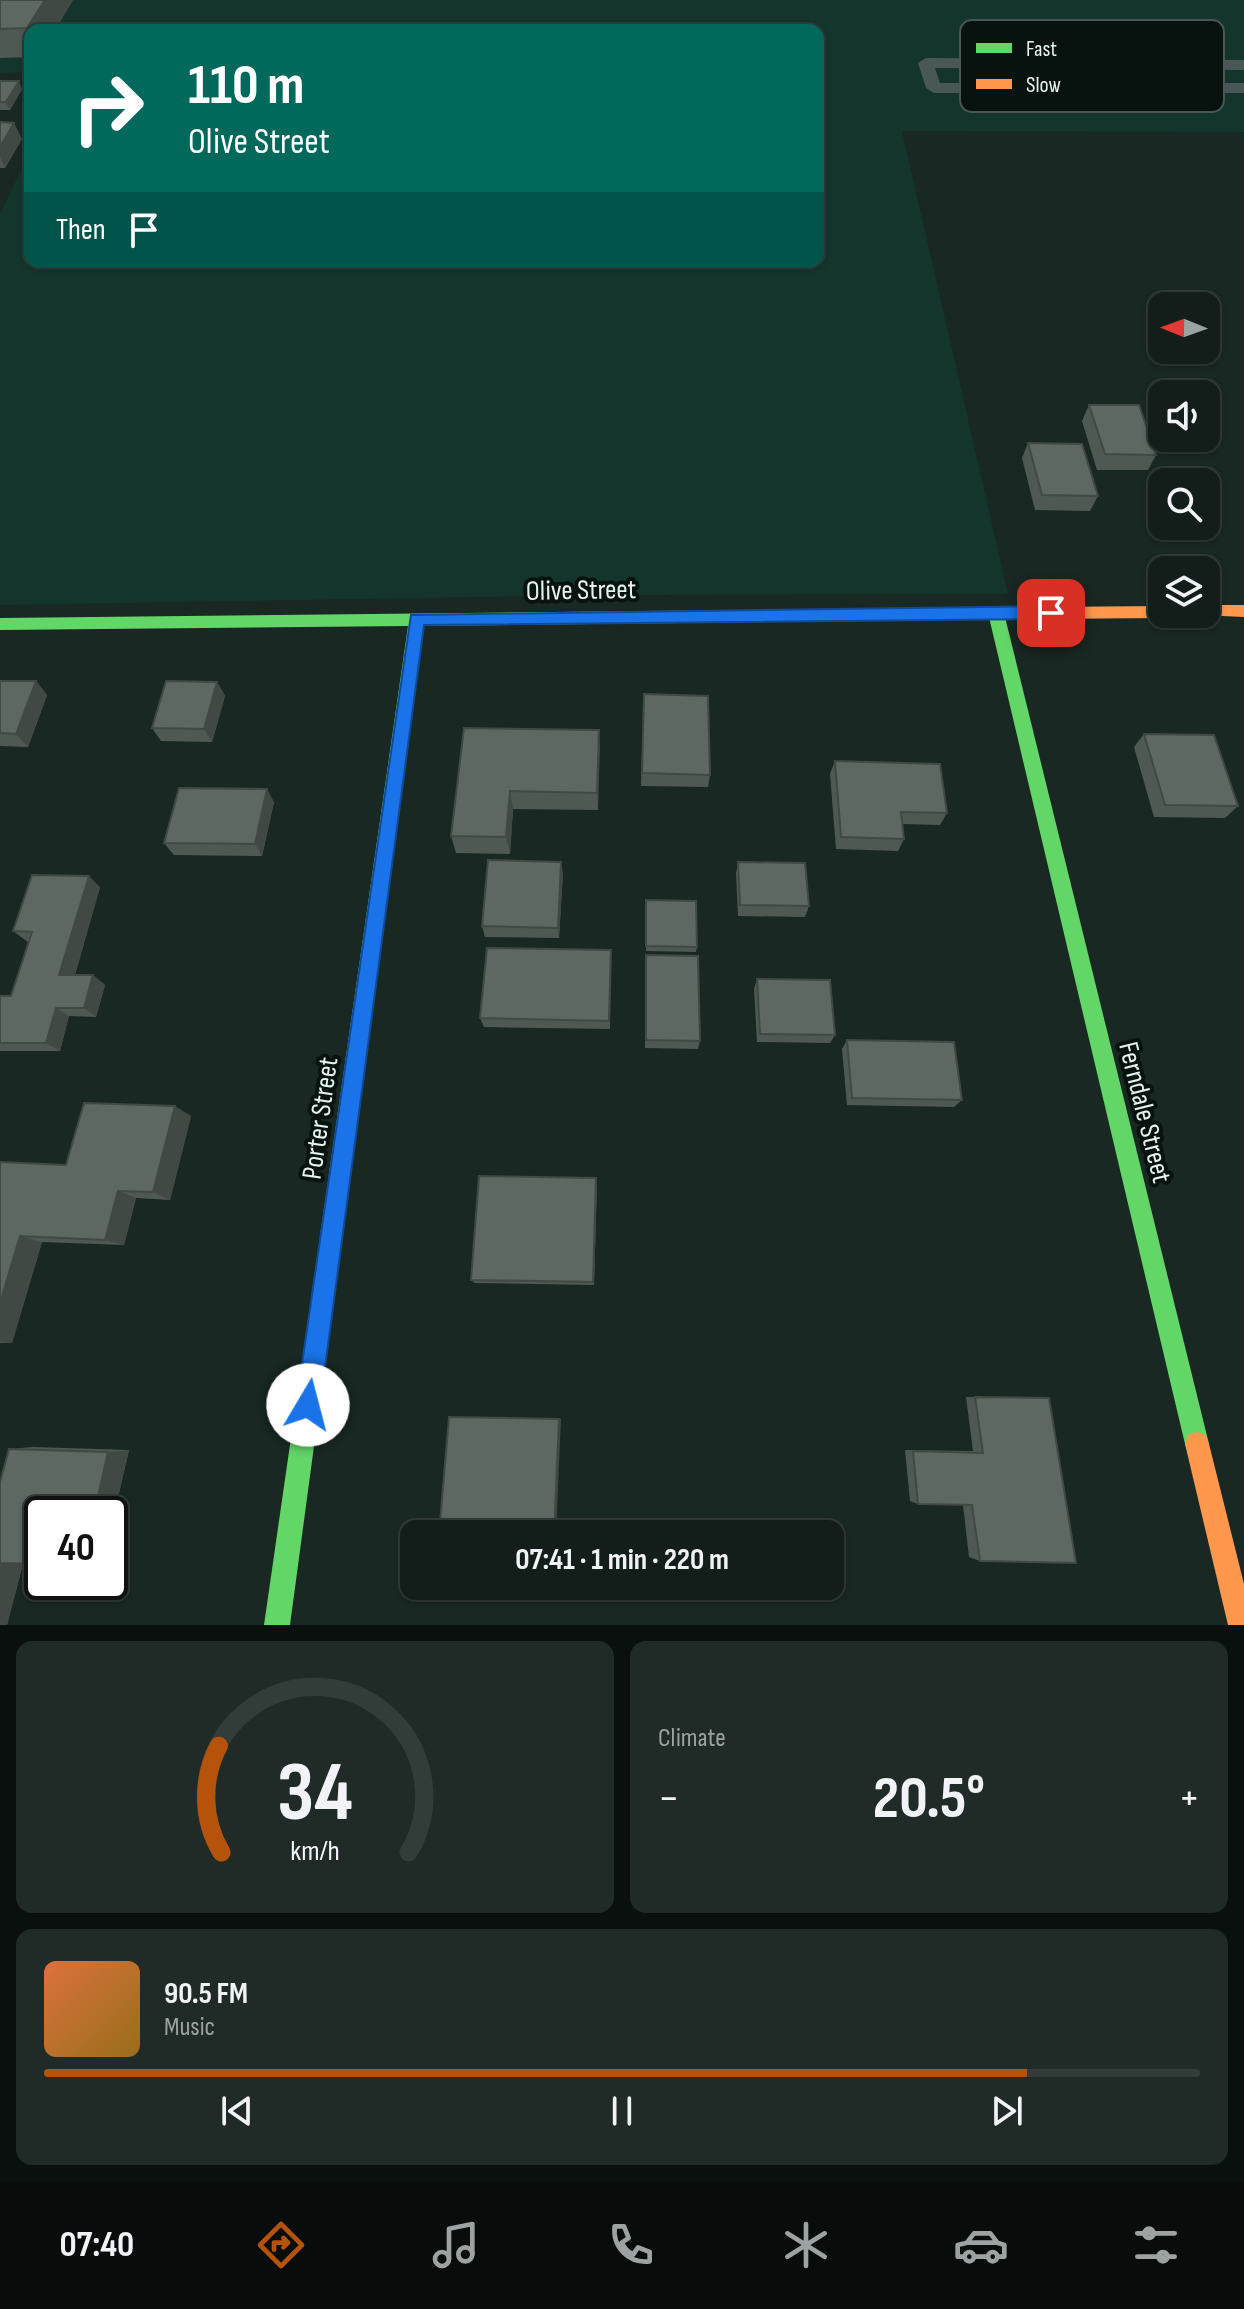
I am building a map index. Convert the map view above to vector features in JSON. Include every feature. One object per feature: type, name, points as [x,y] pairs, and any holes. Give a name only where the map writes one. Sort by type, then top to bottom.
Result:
[{"type":"street","points":[[1220,611],[1244,611]]},
{"type":"street","name":"Olive Street","points":[[0,624],[1148,612]]},
{"type":"street","name":"Ferndale Street","points":[[996,613],[1241,1625]]},
{"type":"street","name":"Porter Street","points":[[277,1625],[417,619]]},
{"type":"lane","points":[[960,63],[926,63],[934,88],[960,88]]},
{"type":"lane","points":[[1224,65],[1244,65]]},
{"type":"shaded area","points":[[0,0],[1244,0],[1244,132],[902,131],[1008,594],[597,595],[0,605],[0,214],[24,164],[24,268],[824,268],[824,24],[24,24],[24,72],[0,73]]},
{"type":"building","points":[[0,0],[45,0],[30,24],[24,24],[24,28],[0,29]]},
{"type":"building","points":[[0,81],[19,81],[6,102],[0,102]]},
{"type":"building","points":[[0,122],[14,123],[0,147]]},
{"type":"building","points":[[1089,405],[1139,405],[1148,431],[1148,452],[1155,452],[1156,455],[1105,454]]},
{"type":"building","points":[[1028,443],[1082,444],[1098,496],[1042,495]]},
{"type":"building","points":[[0,681],[36,681],[16,734],[0,733]]},
{"type":"building","points":[[166,681],[217,682],[204,729],[152,728]]},
{"type":"building","points":[[644,694],[708,696],[710,775],[642,773]]},
{"type":"building","points":[[464,728],[599,730],[597,793],[510,791],[506,837],[451,836]]},
{"type":"building","points":[[1144,734],[1214,735],[1238,806],[1165,805]]},
{"type":"building","points":[[835,761],[940,764],[947,813],[901,812],[904,839],[841,837]]},
{"type":"building","points":[[179,788],[267,789],[255,844],[164,843]]},
{"type":"building","points":[[488,860],[561,862],[558,928],[482,926]]},
{"type":"building","points":[[738,862],[805,863],[809,906],[740,905]]},
{"type":"building","points":[[32,875],[89,876],[59,975],[93,975],[84,1008],[56,1008],[46,1043],[0,1043],[0,996],[11,996],[32,932],[13,931]]},
{"type":"building","points":[[646,900],[696,901],[697,947],[646,946]]},
{"type":"building","points":[[487,948],[611,950],[609,1021],[480,1018]]},
{"type":"building","points":[[646,955],[698,956],[700,1041],[646,1040]]},
{"type":"building","points":[[757,979],[830,980],[835,1035],[760,1034]]},
{"type":"building","points":[[847,1040],[954,1042],[962,1100],[852,1098]]},
{"type":"building","points":[[84,1103],[175,1106],[153,1192],[118,1191],[105,1240],[20,1236],[0,1303],[0,1162],[66,1165]]},
{"type":"building","points":[[479,1176],[596,1178],[593,1282],[471,1280]]},
{"type":"building","points":[[975,1397],[1049,1398],[1076,1563],[980,1561],[972,1505],[918,1504],[913,1451],[983,1453]]},
{"type":"building","points":[[449,1417],[559,1419],[555,1520],[440,1520]]},
{"type":"building","points":[[9,1449],[108,1452],[98,1496],[24,1496],[24,1564],[0,1563],[0,1482]]},
{"type":"traffic: fast","points":[[996,613],[1197,1444]]},
{"type":"traffic: fast","points":[[0,624],[843,615]]},
{"type":"traffic: fast","points":[[277,1625],[417,619]]},
{"type":"traffic: slow","points":[[1220,611],[1244,611]]},
{"type":"traffic: slow","points":[[843,615],[1148,612]]},
{"type":"traffic: slow","points":[[1197,1444],[1241,1625]]},
{"type":"route","points":[[308,1405],[417,619],[1051,613]]}]
